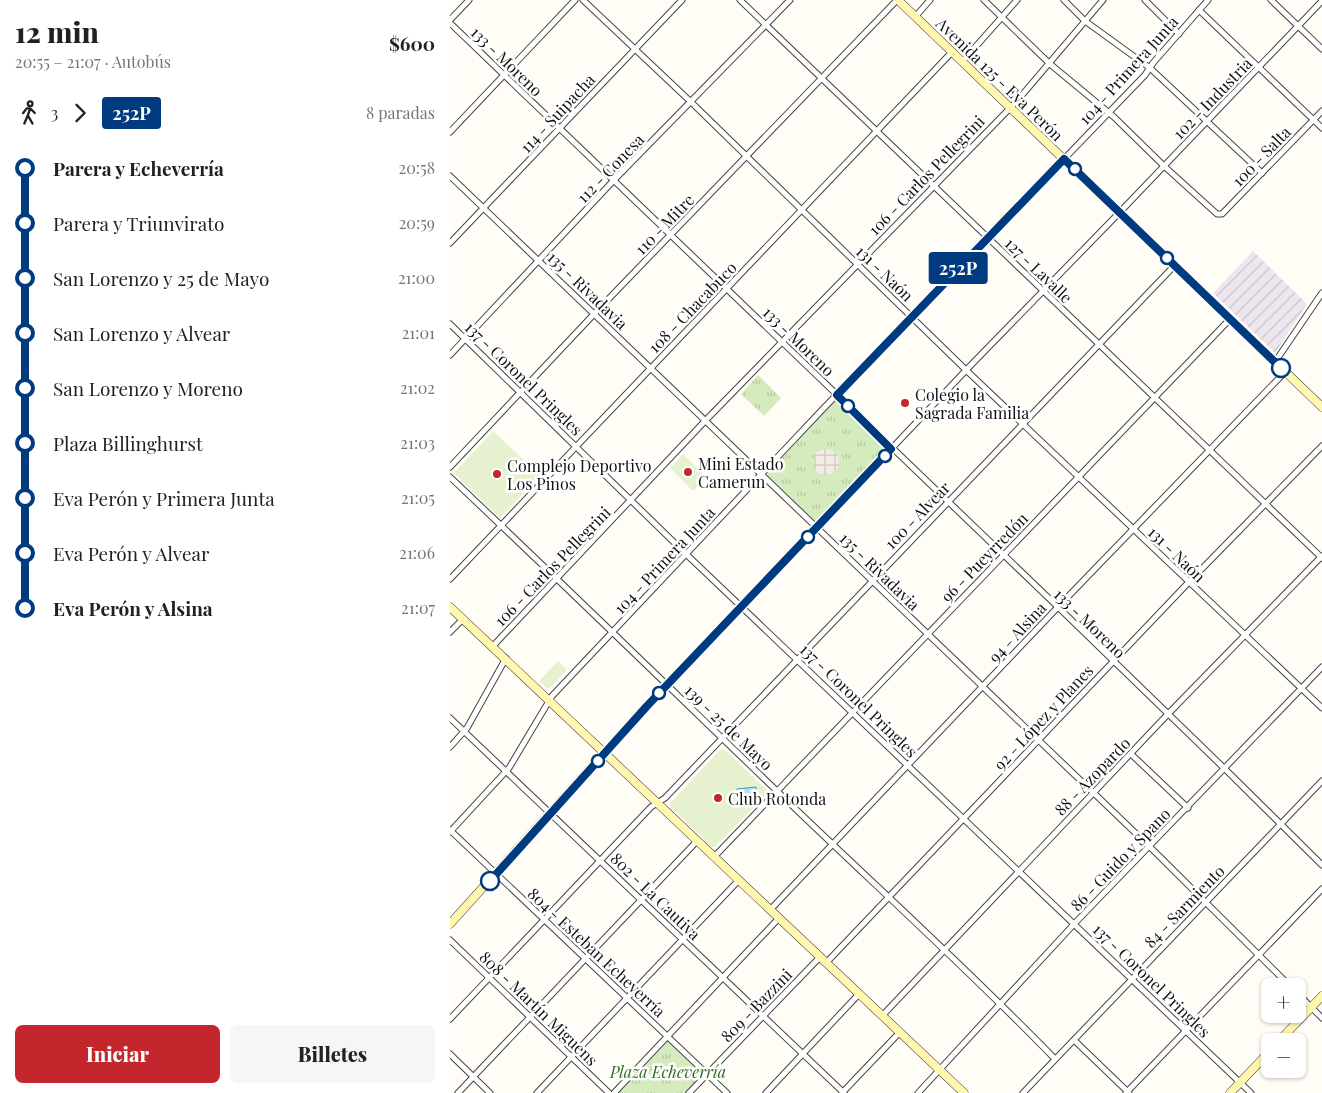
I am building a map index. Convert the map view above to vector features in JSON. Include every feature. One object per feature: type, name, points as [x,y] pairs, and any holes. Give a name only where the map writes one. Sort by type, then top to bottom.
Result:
[{"type":"main road","name":"Avenida 125 - Eva Perón","points":[[898,0],[1322,407]]},
{"type":"main road","points":[[450,606],[738,881],[964,1093]]},
{"type":"main road","points":[[450,924],[604,753]]},
{"type":"main road","points":[[1287,1033],[1322,996]]},
{"type":"main road","points":[[1230,1093],[1261,1060]]},
{"type":"street","points":[[450,22],[469,0]]},
{"type":"street","points":[[450,132],[575,0]]},
{"type":"street","name":"131 - Naón","points":[[582,0],[691,102],[1188,583],[1322,708]]},
{"type":"street","name":"114 - Suipacha","points":[[450,243],[634,48],[682,0]]},
{"type":"street","name":"127 - Lavalle","points":[[740,0],[1322,557]]},
{"type":"street","name":"112 - Conesa","points":[[450,355],[614,180],[790,0]]},
{"type":"street","name":"110 - Mitre","points":[[450,467],[595,313],[898,0]]},
{"type":"street","points":[[916,17],[930,0]]},
{"type":"street","points":[[984,0],[1050,64],[1109,113],[1164,166]]},
{"type":"street","points":[[962,62],[1017,0]]},
{"type":"street","points":[[1064,0],[1085,21],[1150,68],[1262,172]]},
{"type":"street","name":"106 - Carlos Pellegrini","points":[[492,646],[632,501],[705,421],[1009,108],[1050,64],[1104,0]]},
{"type":"street","points":[[1144,0],[1179,34]]},
{"type":"street","name":"104 - Primera Junta","points":[[450,831],[507,771],[549,700],[912,316],[1146,75],[1208,0]]},
{"type":"street","points":[[1271,0],[1322,49]]},
{"type":"street","name":"102 - Industria","points":[[604,753],[966,370],[1322,0]]},
{"type":"street","points":[[1199,10],[1322,128]]},
{"type":"street","name":"133 - Moreno","points":[[450,22],[782,341],[891,449],[1058,607],[1322,866]]},
{"type":"street","name":"108 - Chacabuco","points":[[450,579],[952,52]]},
{"type":"street","name":"100 - Salta","points":[[1164,166],[1217,214],[1222,214],[1322,111]]},
{"type":"street","name":"135 - Rivadavia","points":[[450,176],[1149,846],[1282,978]]},
{"type":"street","name":"100 - Alvear","points":[[450,1019],[651,807],[665,798],[1175,265]]},
{"type":"street","points":[[1274,362],[1321,297]]},
{"type":"street","name":"96 - Pueyrredón","points":[[714,857],[1230,318]]},
{"type":"street","name":"137 - Coronel Pringles","points":[[450,324],[686,554],[1075,923],[1251,1093]]},
{"type":"street","name":"94 - Alsina","points":[[770,910],[1285,372]]},
{"type":"street","name":"92 - López y Planes","points":[[823,960],[888,897],[1188,583],[1322,446]]},
{"type":"street","name":"139 - 25 de Mayo","points":[[450,477],[1001,1003],[1055,1059]]},
{"type":"street","name":"88 - Azopardo","points":[[882,1016],[1168,714],[1322,557]]},
{"type":"street","points":[[450,632],[463,619]]},
{"type":"street","points":[[450,747],[465,732],[506,658]]},
{"type":"street","name":"86 - Guido y Spano","points":[[918,1093],[1075,923],[1322,667]]},
{"type":"street","name":"802 - La Cautiva","points":[[450,718],[843,1093]]},
{"type":"street","points":[[1131,754],[1188,808]]},
{"type":"street","name":"84 - Sarmiento","points":[[1023,1093],[1322,781]]},
{"type":"street","name":"804 - Esteban Echeverría","points":[[450,831],[727,1093]]},
{"type":"street","points":[[458,1093],[697,841]]},
{"type":"street","points":[[537,1093],[738,881]]},
{"type":"street","points":[[1074,1040],[1127,1093],[1322,889]]},
{"type":"street","points":[[614,1093],[779,918]]},
{"type":"street","name":"808 - Martín Miguens","points":[[450,940],[610,1093]]},
{"type":"street","name":"809 - Bazzini","points":[[689,1093],[763,1016],[823,960]]},
{"type":"street","points":[[766,1093],[859,994]]},
{"type":"street","points":[[1306,1002],[1322,1018]]},
{"type":"street","points":[[843,1093],[900,1032]]},
{"type":"street","points":[[450,1054],[490,1093]]},
{"type":"shaded area","points":[[1253,251],[1307,304],[1275,353],[1213,293]]},
{"type":"shaded area","points":[[826,449],[835,453],[839,462],[835,471],[826,475],[817,471],[813,462],[817,453]]},
{"type":"green space","points":[[758,375],[781,398],[764,416],[741,394]]},
{"type":"green space","points":[[836,400],[887,448],[817,524],[765,476]]},
{"type":"green space","name":"Complejo Deportivo Los Pinos","points":[[493,431],[540,475],[500,518],[454,473]]},
{"type":"green space","name":"Mini Estado Camerun","points":[[683,454],[706,477],[693,491],[670,468]]},
{"type":"green space","points":[[558,661],[567,670],[550,688],[547,688],[539,681]]},
{"type":"green space","name":"Club Rotonda","points":[[721,749],[724,749],[767,790],[767,794],[715,847],[712,847],[670,806],[670,803]]},
{"type":"green space","name":"Plaza Echeverría","points":[[667,1040],[704,1074],[686,1093],[618,1093]]},
{"type":"water","points":[[756,787],[757,797],[739,799],[737,789]]},
{"type":"bus line","name":"252P","points":[[490,881],[647,706],[891,449],[837,395],[1064,159],[1281,368]]},
{"type":"place","name":"Colegio la Sagrada Familia","points":[[905,403]]},
{"type":"place","name":"Mini Estado Camerun","points":[[688,472]]},
{"type":"place","name":"Complejo Deportivo Los Pinos","points":[[497,474]]},
{"type":"place","name":"Club Rotonda","points":[[718,798]]}]
